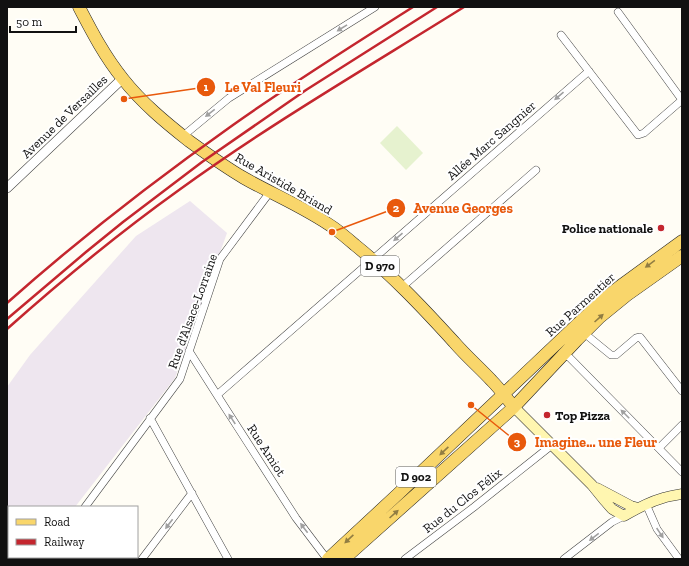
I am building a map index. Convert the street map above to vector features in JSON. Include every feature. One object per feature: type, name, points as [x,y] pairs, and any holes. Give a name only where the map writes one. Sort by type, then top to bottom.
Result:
[{"type":"main road","name":"Rue Aristide Briand","points":[[79,7],[105,53],[122,79],[154,112],[183,136],[230,170],[320,219],[334,228],[373,259],[402,287],[514,407]]},
{"type":"main road","name":"Rue Parmentier","points":[[514,407],[528,393],[569,332],[605,298],[682,241]]},
{"type":"main road","name":"Rue Parmentier","points":[[503,395],[516,382],[584,333],[627,294],[682,256]]},
{"type":"main road","points":[[493,383],[516,382]]},
{"type":"main road","points":[[445,468],[468,438],[500,409],[503,395]]},
{"type":"main road","name":"D 902","points":[[328,559],[503,395]]},
{"type":"main road","points":[[514,407],[592,485],[612,509],[624,516],[642,506],[663,498],[682,494]]},
{"type":"main road","name":"D 902","points":[[344,559],[514,407]]},
{"type":"main road","points":[[592,485],[630,506],[642,506]]},
{"type":"street","points":[[183,136],[229,98],[375,7]]},
{"type":"street","points":[[561,35],[638,135],[644,133],[682,100],[618,12]]},
{"type":"street","name":"Allée Marc Sangnier","points":[[217,395],[588,71]]},
{"type":"street","name":"Avenue de Versailles","points":[[7,188],[122,79]]},
{"type":"street","points":[[402,287],[536,170]]},
{"type":"street","name":"Rue d'Alsace-Lorraine","points":[[85,506],[180,379],[220,259],[270,192]]},
{"type":"street","points":[[584,333],[611,355],[616,355],[636,338],[640,337],[682,392]]},
{"type":"street","name":"Rue Amiot","points":[[189,351],[296,518],[328,559]]},
{"type":"street","points":[[555,353],[570,358],[682,472]]},
{"type":"street","points":[[150,418],[228,559]]},
{"type":"street","points":[[659,448],[682,424]]},
{"type":"street","name":"Rue du Clos Félix","points":[[405,559],[552,445]]},
{"type":"street","points":[[142,559],[192,493]]},
{"type":"street","points":[[642,506],[679,559]]},
{"type":"street","points":[[564,559],[612,522],[624,516]]},
{"type":"shaded area","points":[[190,201],[227,233],[175,378],[76,506],[8,506],[8,558],[36,558],[7,559],[7,387],[30,355],[136,236]]},
{"type":"green space","points":[[397,126],[423,153],[406,170],[380,143]]},
{"type":"railway","points":[[7,303],[90,233],[204,146],[300,79],[413,7]]},
{"type":"railway","points":[[7,319],[123,222],[202,162],[306,90],[437,7]]},
{"type":"railway","points":[[7,329],[113,240],[213,166],[320,96],[464,7]]},
{"type":"place","name":"Le Val Fleuri","points":[[124,99]]},
{"type":"place","name":"Police nationale","points":[[661,228]]},
{"type":"place","name":"Avenue Georges","points":[[332,232]]},
{"type":"place","name":"Imagine... une Fleur","points":[[471,405]]},
{"type":"place","name":"Top Pizza","points":[[547,415]]}]
